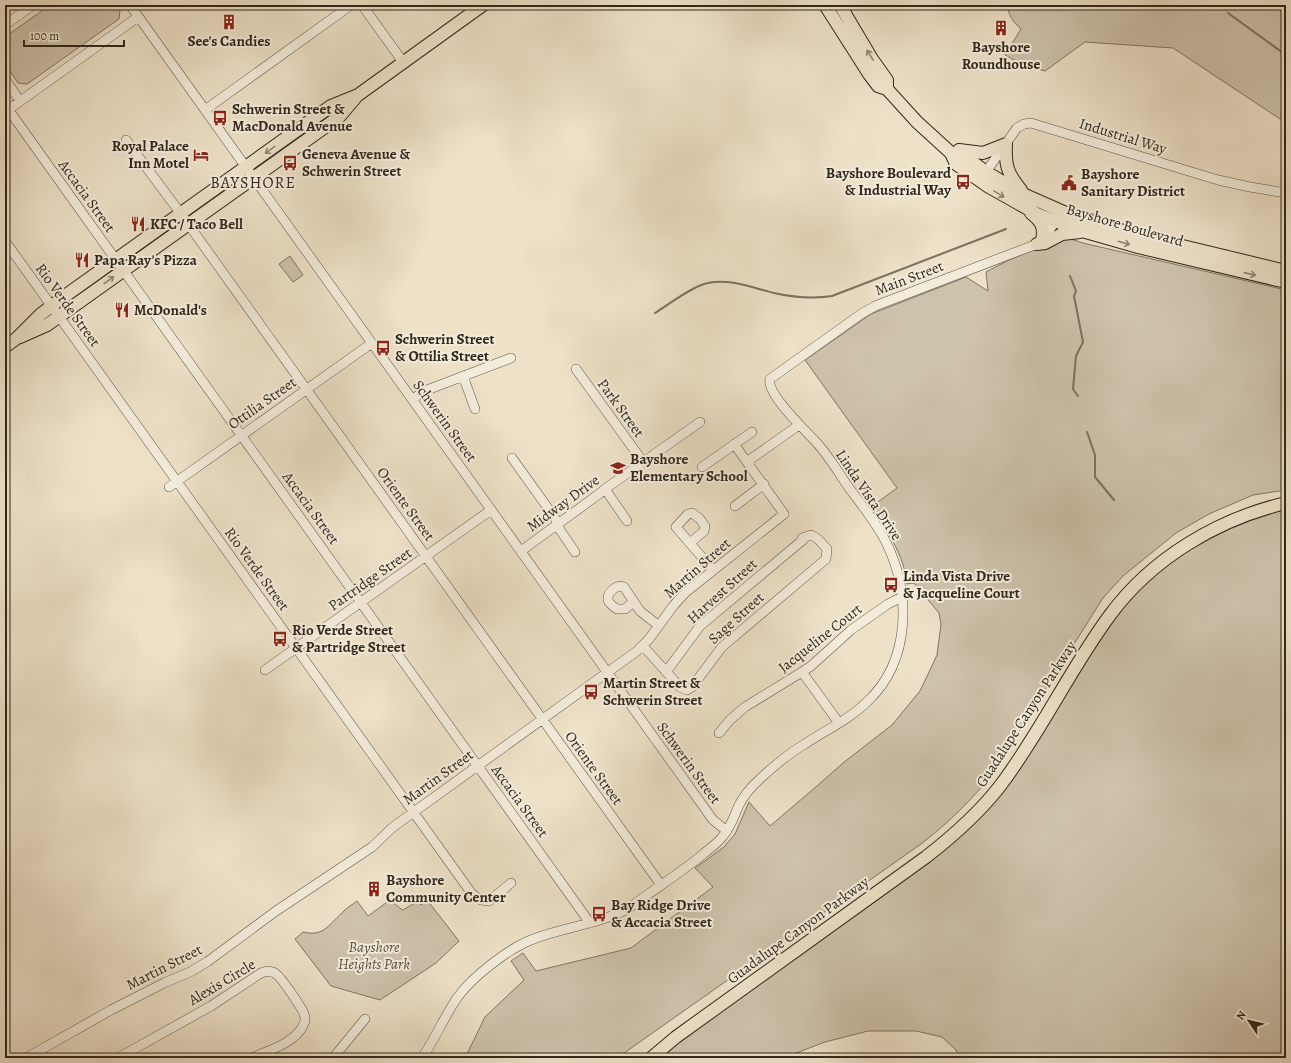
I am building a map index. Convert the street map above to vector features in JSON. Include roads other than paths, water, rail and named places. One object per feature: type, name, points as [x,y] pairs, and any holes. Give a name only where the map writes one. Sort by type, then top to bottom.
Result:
[{"type":"main road","points":[[17,338],[40,329],[124,270],[339,116],[358,95],[483,5]]},
{"type":"main road","name":"Bayshore Boulevard","points":[[825,5],[878,86],[887,89],[912,117],[949,151],[962,154],[983,176],[1023,200],[1086,232],[1138,247],[1286,282]]},
{"type":"main road","name":"Bayshore Boulevard","points":[[840,5],[872,59],[887,80],[887,89]]},
{"type":"main road","points":[[5,347],[17,338],[32,321],[52,306],[246,167],[332,106],[358,95]]},
{"type":"main road","points":[[949,151],[983,154],[1006,144],[1006,165],[1023,200],[1043,226],[1044,233],[1040,242],[1045,242],[1062,234],[1086,232]]},
{"type":"main road","name":"Bayshore Boulevard","points":[[1057,216],[1079,218],[1142,236],[1286,271]]},
{"type":"main road","name":"Guadalupe Canyon Parkway","points":[[651,1058],[676,1037],[920,862],[970,820],[1008,775],[1086,650],[1111,614],[1131,591],[1153,570],[1189,544],[1215,529],[1256,512],[1286,503]]},
{"type":"main road","name":"Guadalupe Canyon Parkway","points":[[641,1058],[676,1037]]},
{"type":"street","points":[[5,25],[34,5]]},
{"type":"street","name":"Schwerin Street","points":[[130,5],[713,820],[727,831]]},
{"type":"street","points":[[205,110],[351,5]]},
{"type":"street","points":[[362,5],[403,62]]},
{"type":"street","points":[[7,110],[138,16]]},
{"type":"street","points":[[5,79],[20,100]]},
{"type":"street","name":"Accacia Street","points":[[7,110],[124,270],[590,923]]},
{"type":"street","name":"Industrial Way","points":[[983,176],[1014,132],[1020,126],[1027,123],[1035,123],[1218,180],[1286,193]]},
{"type":"street","name":"Oriente Street","points":[[126,140],[181,214],[661,885]]},
{"type":"street","points":[[1040,242],[1050,232],[1057,216]]},
{"type":"street","name":"Rio Verde Street","points":[[5,241],[472,894],[485,901],[492,899],[511,883]]},
{"type":"street","name":"Main Street","points":[[769,382],[771,377],[875,306],[1040,242]]},
{"type":"street","name":"Ottilia Street","points":[[169,487],[372,343]]},
{"type":"street","points":[[412,399],[427,390],[511,358]]},
{"type":"street","name":"Park Street","points":[[576,369],[643,462]]},
{"type":"street","points":[[463,376],[476,409]]},
{"type":"street","name":"Linda Vista Drive","points":[[422,1058],[457,998],[497,960],[530,940],[617,914],[629,908],[661,885],[713,846],[723,836],[740,804],[753,785],[796,749],[839,723],[868,701],[878,690],[893,665],[901,639],[903,623],[902,597],[895,563],[879,530],[824,452],[787,411],[770,387],[769,382]]},
{"type":"street","name":"Midway Drive","points":[[521,551],[700,422]]},
{"type":"street","points":[[748,462],[799,425]]},
{"type":"street","points":[[702,467],[752,432]]},
{"type":"street","name":"Martin Street","points":[[26,1058],[111,1010],[164,983],[190,972],[207,962],[276,911],[372,847],[393,827],[643,646],[680,598],[784,514],[734,444]]},
{"type":"street","points":[[512,458],[555,518],[560,530],[575,552]]},
{"type":"street","points":[[734,506],[764,484]]},
{"type":"street","points":[[605,489],[627,521]]},
{"type":"street","name":"Partridge Street","points":[[265,670],[491,510]]},
{"type":"street","name":"Sage Street","points":[[643,646],[680,687],[687,690],[692,687],[722,647],[826,559],[827,549],[818,540],[811,535],[802,538]]},
{"type":"street","name":"Harvest Street","points":[[666,672],[700,626],[803,540],[802,538]]},
{"type":"street","points":[[690,543],[713,570]]},
{"type":"street","name":"Jacqueline Court","points":[[719,733],[730,720],[745,707],[811,666],[852,630],[888,604],[902,597]]},
{"type":"street","points":[[633,602],[640,611],[659,626]]},
{"type":"street","points":[[802,672],[839,723]]},
{"type":"street","name":"Alexis Circle","points":[[118,1058],[211,1006],[261,973],[271,971],[279,977],[303,1011],[305,1020],[300,1030],[290,1040],[275,1049],[252,1058]]},
{"type":"street","points":[[333,1058],[365,1019]]},
{"type":"waterway","points":[[1228,13],[1286,55]]},
{"type":"waterway","points":[[655,313],[696,287],[716,282],[750,286],[774,293],[795,296],[832,296],[1006,229]]},
{"type":"waterway","points":[[1070,276],[1076,291],[1074,296],[1083,342],[1076,356],[1073,389],[1078,396]]},
{"type":"waterway","points":[[1087,432],[1095,455],[1095,477],[1114,500]]},
{"type":"place","name":"See's Candies","points":[[229,22]]},
{"type":"place","name":"Bayshore Roundhouse","points":[[1001,28]]},
{"type":"place","name":"Schwerin Street & MacDonald Avenue","points":[[220,118]]},
{"type":"place","name":"Royal Palace Inn Motel","points":[[201,155]]},
{"type":"place","name":"Geneva Avenue & Schwerin Street","points":[[290,163]]},
{"type":"place","name":"Bayshore Boulevard & Industrial Way","points":[[963,182]]},
{"type":"place","name":"Bayshore Sanitary District","points":[[1069,183]]},
{"type":"place","name":"KFC / Taco Bell","points":[[138,224]]},
{"type":"place","name":"Papa Ray's Pizza","points":[[82,260]]},
{"type":"place","name":"McDonald's","points":[[122,310]]},
{"type":"place","name":"Schwerin Street & Ottilia Street","points":[[383,348]]},
{"type":"place","name":"Bayshore Elementary School","points":[[618,468]]},
{"type":"place","name":"Linda Vista Drive & Jacqueline Court","points":[[891,585]]},
{"type":"place","name":"Rio Verde Street & Partridge Street","points":[[280,639]]},
{"type":"place","name":"Martin Street & Schwerin Street","points":[[591,692]]},
{"type":"place","name":"Bayshore Community Center","points":[[374,889]]},
{"type":"place","name":"Bay Ridge Drive & Accacia Street","points":[[599,914]]},
{"type":"district","name":"BAYSHORE","points":[[253,182]]},
{"type":"park label","name":"Bayshore Heights Park","points":[[374,956]]}]
